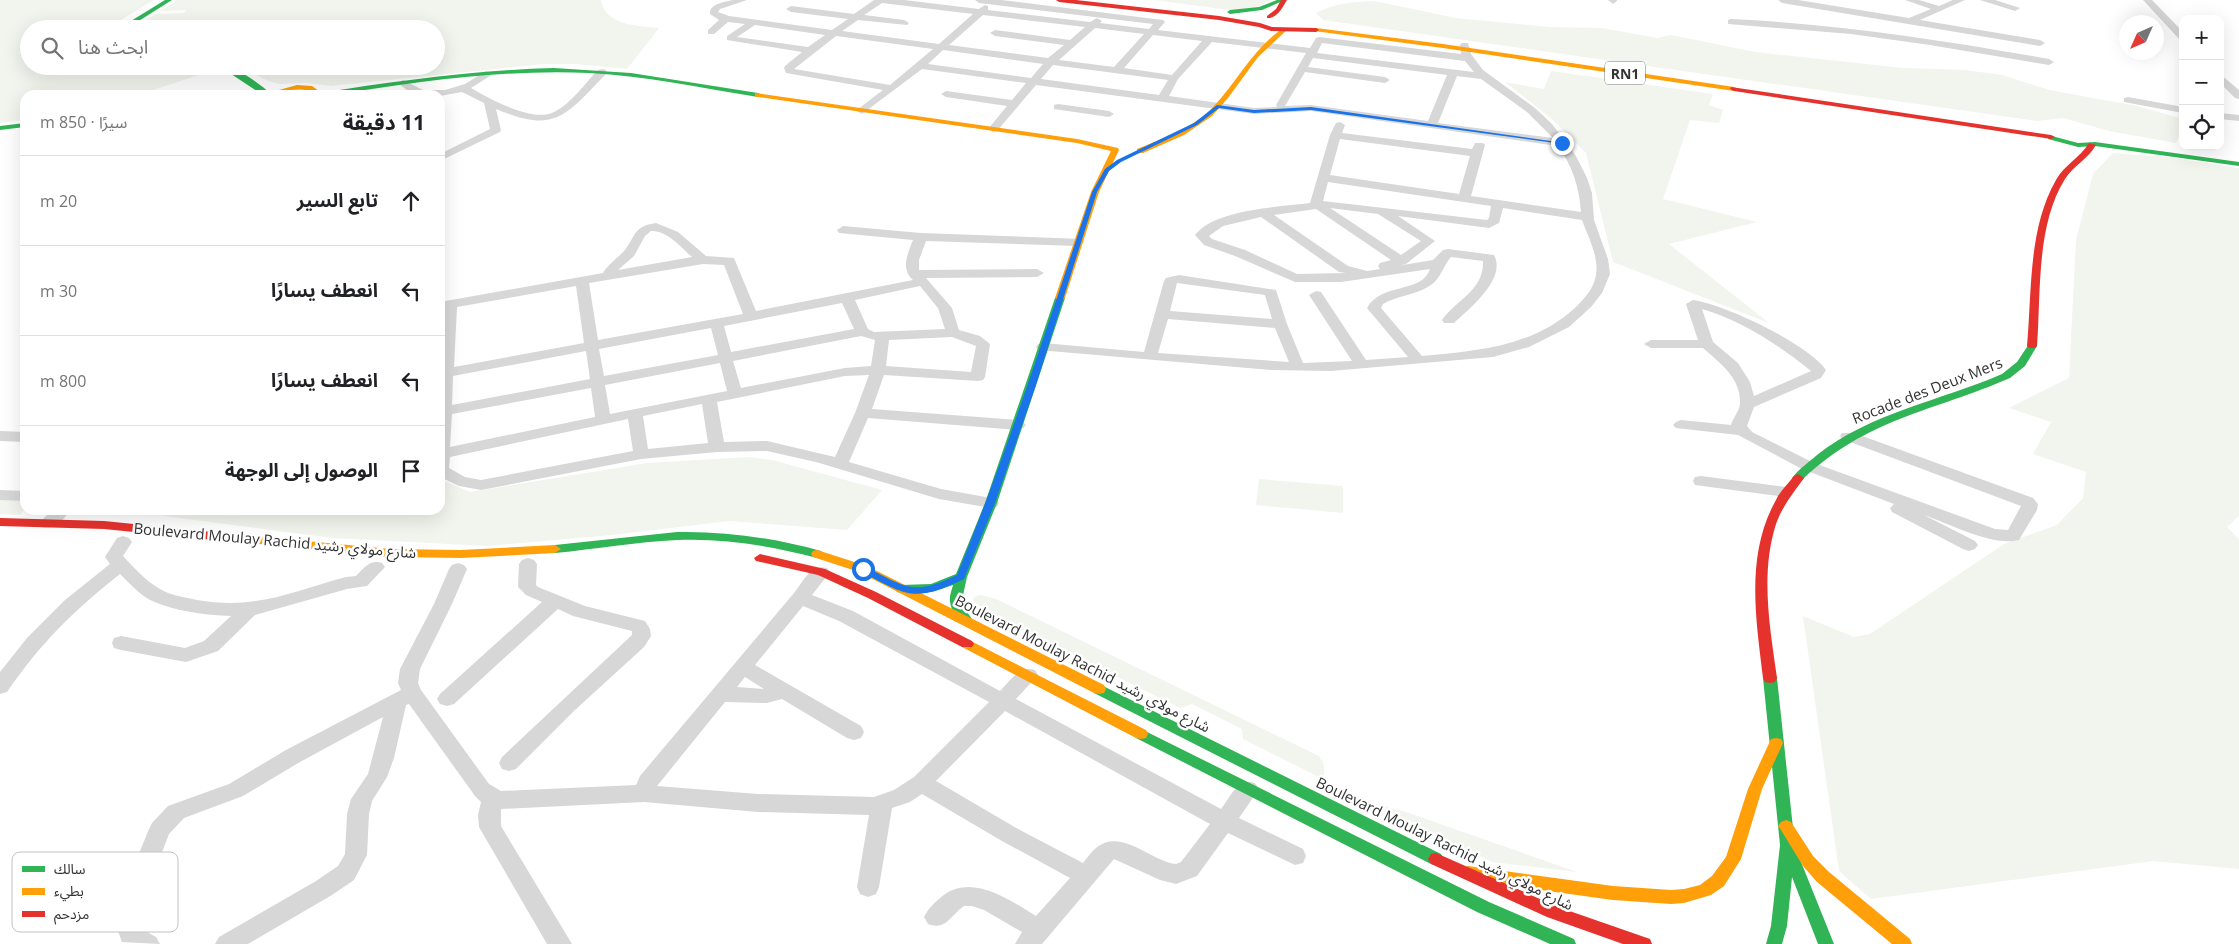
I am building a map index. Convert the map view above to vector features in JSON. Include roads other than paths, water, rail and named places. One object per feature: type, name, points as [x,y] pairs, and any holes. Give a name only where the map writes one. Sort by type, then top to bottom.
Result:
[{"type":"main road","points":[[136,20],[169,0]]},
{"type":"main road","name":"RN1","points":[[1059,0],[1219,18],[1264,21]]},
{"type":"main road","name":"RN1","points":[[1087,0],[1208,12],[1264,21],[1271,28],[1289,23],[2078,145],[2092,139],[2239,159]]},
{"type":"main road","points":[[1261,45],[1264,21],[1278,10],[1283,0]]},
{"type":"main road","points":[[1208,12],[1256,10],[1283,0]]},
{"type":"main road","points":[[968,622],[959,610],[956,600],[961,577],[991,503],[1018,425],[1094,192],[1107,170],[1129,149],[1183,130],[1205,118],[1218,106],[1261,45],[1289,23]]},
{"type":"main road","points":[[339,90],[486,74],[550,70],[602,72],[1129,149]]},
{"type":"main road","points":[[237,75],[263,90]]},
{"type":"main road","points":[[246,80],[289,88]]},
{"type":"main road","points":[[283,90],[304,87],[310,90]]},
{"type":"main road","points":[[0,128],[20,126]]},
{"type":"main road","name":"RN1","points":[[2092,139],[2239,164]]},
{"type":"main road","name":"Rocade des Deux Mers","points":[[1826,944],[1788,845],[1785,825],[1762,605],[1763,550],[1770,527],[1786,492],[1808,466],[1844,439],[1900,414],[2001,379],[2020,366],[2029,355],[2032,346],[2035,293],[2045,214],[2061,177],[2088,154],[2092,139]]},
{"type":"main road","points":[[2058,141],[2061,177]]},
{"type":"main road","name":"Boulevard Moulay Rachid شارع مولاي رشيد","points":[[0,522],[104,525],[390,553],[496,553],[677,536],[736,538],[800,548],[831,556],[863,569],[1468,873],[1562,917],[1644,944]]},
{"type":"main road","points":[[750,556],[821,572],[872,595],[1248,789],[1483,907],[1568,944]]},
{"type":"main road","points":[[902,589],[919,591],[936,589],[961,577]]},
{"type":"main road","points":[[1468,873],[1613,893],[1684,896],[1705,890],[1718,881],[1734,859],[1755,789],[1776,743]]},
{"type":"main road","points":[[1785,825],[1808,861],[1823,877],[1904,944]]},
{"type":"main road","name":"Rocade des Deux Mers","points":[[1774,944],[1779,926],[1788,845]]},
{"type":"street","points":[[743,0],[714,10],[715,15],[726,19],[1174,78]]},
{"type":"street","points":[[892,88],[790,71],[789,68],[834,32],[881,0],[1261,45],[1481,76],[1502,88],[1529,109],[1562,143],[1576,165],[1586,192],[1588,217],[1603,260],[1605,272],[1594,296],[1570,320],[1533,340],[1513,348],[1418,360],[1298,367],[1150,357],[1043,347]]},
{"type":"street","points":[[980,0],[1159,21],[1152,32],[1116,71]]},
{"type":"street","points":[[1775,0],[1801,25]]},
{"type":"street","points":[[1782,0],[2040,43]]},
{"type":"street","points":[[1909,0],[1940,9]]},
{"type":"street","points":[[1899,36],[1910,21],[1961,0]]},
{"type":"street","points":[[1984,0],[2015,8]]},
{"type":"street","points":[[2147,0],[2179,34]]},
{"type":"street","points":[[862,111],[920,66],[992,1]]},
{"type":"street","points":[[791,9],[904,23]]},
{"type":"street","points":[[993,129],[1050,63],[1104,14]]},
{"type":"street","points":[[711,32],[726,19]]},
{"type":"street","points":[[754,22],[730,38],[739,41],[810,50]]},
{"type":"street","points":[[1731,22],[1801,25],[1899,36],[2049,62]]},
{"type":"street","points":[[995,33],[1070,43]]},
{"type":"street","points":[[1162,98],[1174,78],[1209,39]]},
{"type":"street","points":[[1281,105],[1319,40],[1465,51],[1481,76]]},
{"type":"street","points":[[1951,45],[1951,56]]},
{"type":"street","points":[[920,66],[1254,111],[1301,108],[1562,143]]},
{"type":"street","points":[[1302,69],[1385,80]]},
{"type":"street","points":[[464,88],[489,102],[538,118],[558,114],[602,72]]},
{"type":"street","points":[[1432,125],[1452,73]]},
{"type":"street","points":[[445,92],[464,88],[480,80],[486,74]]},
{"type":"street","points":[[2224,81],[2239,96]]},
{"type":"street","points":[[402,83],[413,90]]},
{"type":"street","points":[[1058,107],[1107,118],[1122,93]]},
{"type":"street","points":[[946,94],[1016,104]]},
{"type":"street","points":[[2128,100],[2179,109]]},
{"type":"street","points":[[445,156],[496,130],[489,102]]},
{"type":"street","points":[[1316,204],[1336,135],[1346,113]]},
{"type":"street","points":[[2224,116],[2239,118]]},
{"type":"street","points":[[1464,198],[1482,132]]},
{"type":"street","points":[[1336,135],[1477,153]]},
{"type":"street","points":[[1324,178],[1588,217]]},
{"type":"street","points":[[1400,212],[1405,190]]},
{"type":"street","points":[[1449,320],[1473,300],[1484,285],[1490,259],[1449,253],[1438,262],[1422,267],[1341,278],[1295,278],[1240,253],[1208,242],[1201,237],[1205,231],[1219,223],[1262,212],[1316,204],[1340,204],[1488,224],[1495,220],[1498,203]]},
{"type":"street","points":[[1316,204],[1401,261]]},
{"type":"street","points":[[1262,212],[1344,270],[1359,272],[1381,268],[1401,261],[1428,242],[1379,209]]},
{"type":"street","points":[[609,276],[610,270],[631,251],[642,232],[654,227],[663,228],[703,260]]},
{"type":"street","points":[[843,230],[921,237],[1078,242]]},
{"type":"street","points":[[921,237],[912,261],[918,278],[948,311],[952,322],[952,333]]},
{"type":"street","points":[[445,305],[703,260],[729,261],[751,316]]},
{"type":"street","points":[[1418,360],[1374,308],[1374,304],[1379,298],[1421,286],[1434,276],[1438,262]]},
{"type":"street","points":[[445,374],[847,298],[918,278],[1037,273]]},
{"type":"street","points":[[1150,357],[1172,281],[1179,279],[1271,294],[1280,324],[1298,367]]},
{"type":"street","points":[[582,281],[603,419]]},
{"type":"street","points":[[1316,295],[1361,364]]},
{"type":"street","points":[[847,298],[862,332]]},
{"type":"street","points":[[1742,431],[1740,420],[1748,404],[1743,382],[1733,366],[1707,344],[1693,304],[1707,307],[1752,327],[1819,370],[1816,375],[1748,404]]},
{"type":"street","points":[[1162,314],[1280,324]]},
{"type":"street","points":[[716,322],[735,394]]},
{"type":"street","points":[[445,411],[862,332],[882,337],[943,332],[975,339],[983,344],[978,378],[878,370],[845,372],[603,419],[445,463]]},
{"type":"street","points":[[840,464],[863,413],[878,370],[882,337]]},
{"type":"street","points":[[1651,344],[1707,344]]},
{"type":"street","points":[[709,399],[716,447]]},
{"type":"street","points":[[635,413],[641,454]]},
{"type":"street","points":[[863,413],[1018,425]]},
{"type":"street","points":[[1681,425],[1742,431],[1808,466],[1983,531],[2012,536],[2029,510],[1844,439]]},
{"type":"street","points":[[0,436],[20,437]]},
{"type":"street","points":[[445,472],[469,485],[481,485],[641,454],[716,447],[767,446],[840,464],[939,494],[991,503]]},
{"type":"street","points":[[1701,481],[1786,492]]},
{"type":"street","points":[[1879,492],[1909,515],[1969,545]]},
{"type":"street","points":[[0,495],[20,496]]},
{"type":"street","points":[[48,523],[57,515]]},
{"type":"street","points":[[120,542],[114,557],[120,565],[147,589],[161,597],[230,611],[249,610],[346,583],[361,582],[373,566]]},
{"type":"street","points":[[509,764],[568,705],[642,636],[641,629],[638,626],[580,611],[532,592],[527,587],[528,564]]},
{"type":"street","points":[[0,687],[35,641],[51,624],[71,604],[120,565]]},
{"type":"street","points":[[227,944],[324,888],[346,873],[356,855],[358,814],[362,799],[377,776],[384,758],[404,697],[410,669],[443,604],[458,569]]},
{"type":"street","points":[[644,793],[647,782],[821,572]]},
{"type":"street","points":[[800,596],[846,616],[1226,822],[1295,856]]},
{"type":"street","points":[[446,699],[554,602]]},
{"type":"street","points":[[121,643],[186,655],[211,646],[249,610]]},
{"type":"street","points":[[743,666],[854,732]]},
{"type":"street","points":[[404,697],[482,790],[493,798],[501,800],[644,793],[758,803],[868,807],[902,796],[921,784],[1028,675]]},
{"type":"street","points":[[721,694],[767,696],[783,689]]},
{"type":"street","points":[[150,852],[160,829],[176,812],[236,790],[293,756],[404,697]]},
{"type":"street","points":[[921,784],[1085,875]]},
{"type":"street","points":[[936,917],[954,900],[966,896],[984,901],[1033,937],[1104,854],[1116,850],[1168,873],[1184,872],[1195,864],[1248,789]]},
{"type":"street","points":[[493,798],[488,815],[490,827],[560,944]]},
{"type":"street","points":[[868,887],[882,804]]},
{"type":"street","points":[[129,932],[130,935],[148,944]]}]
